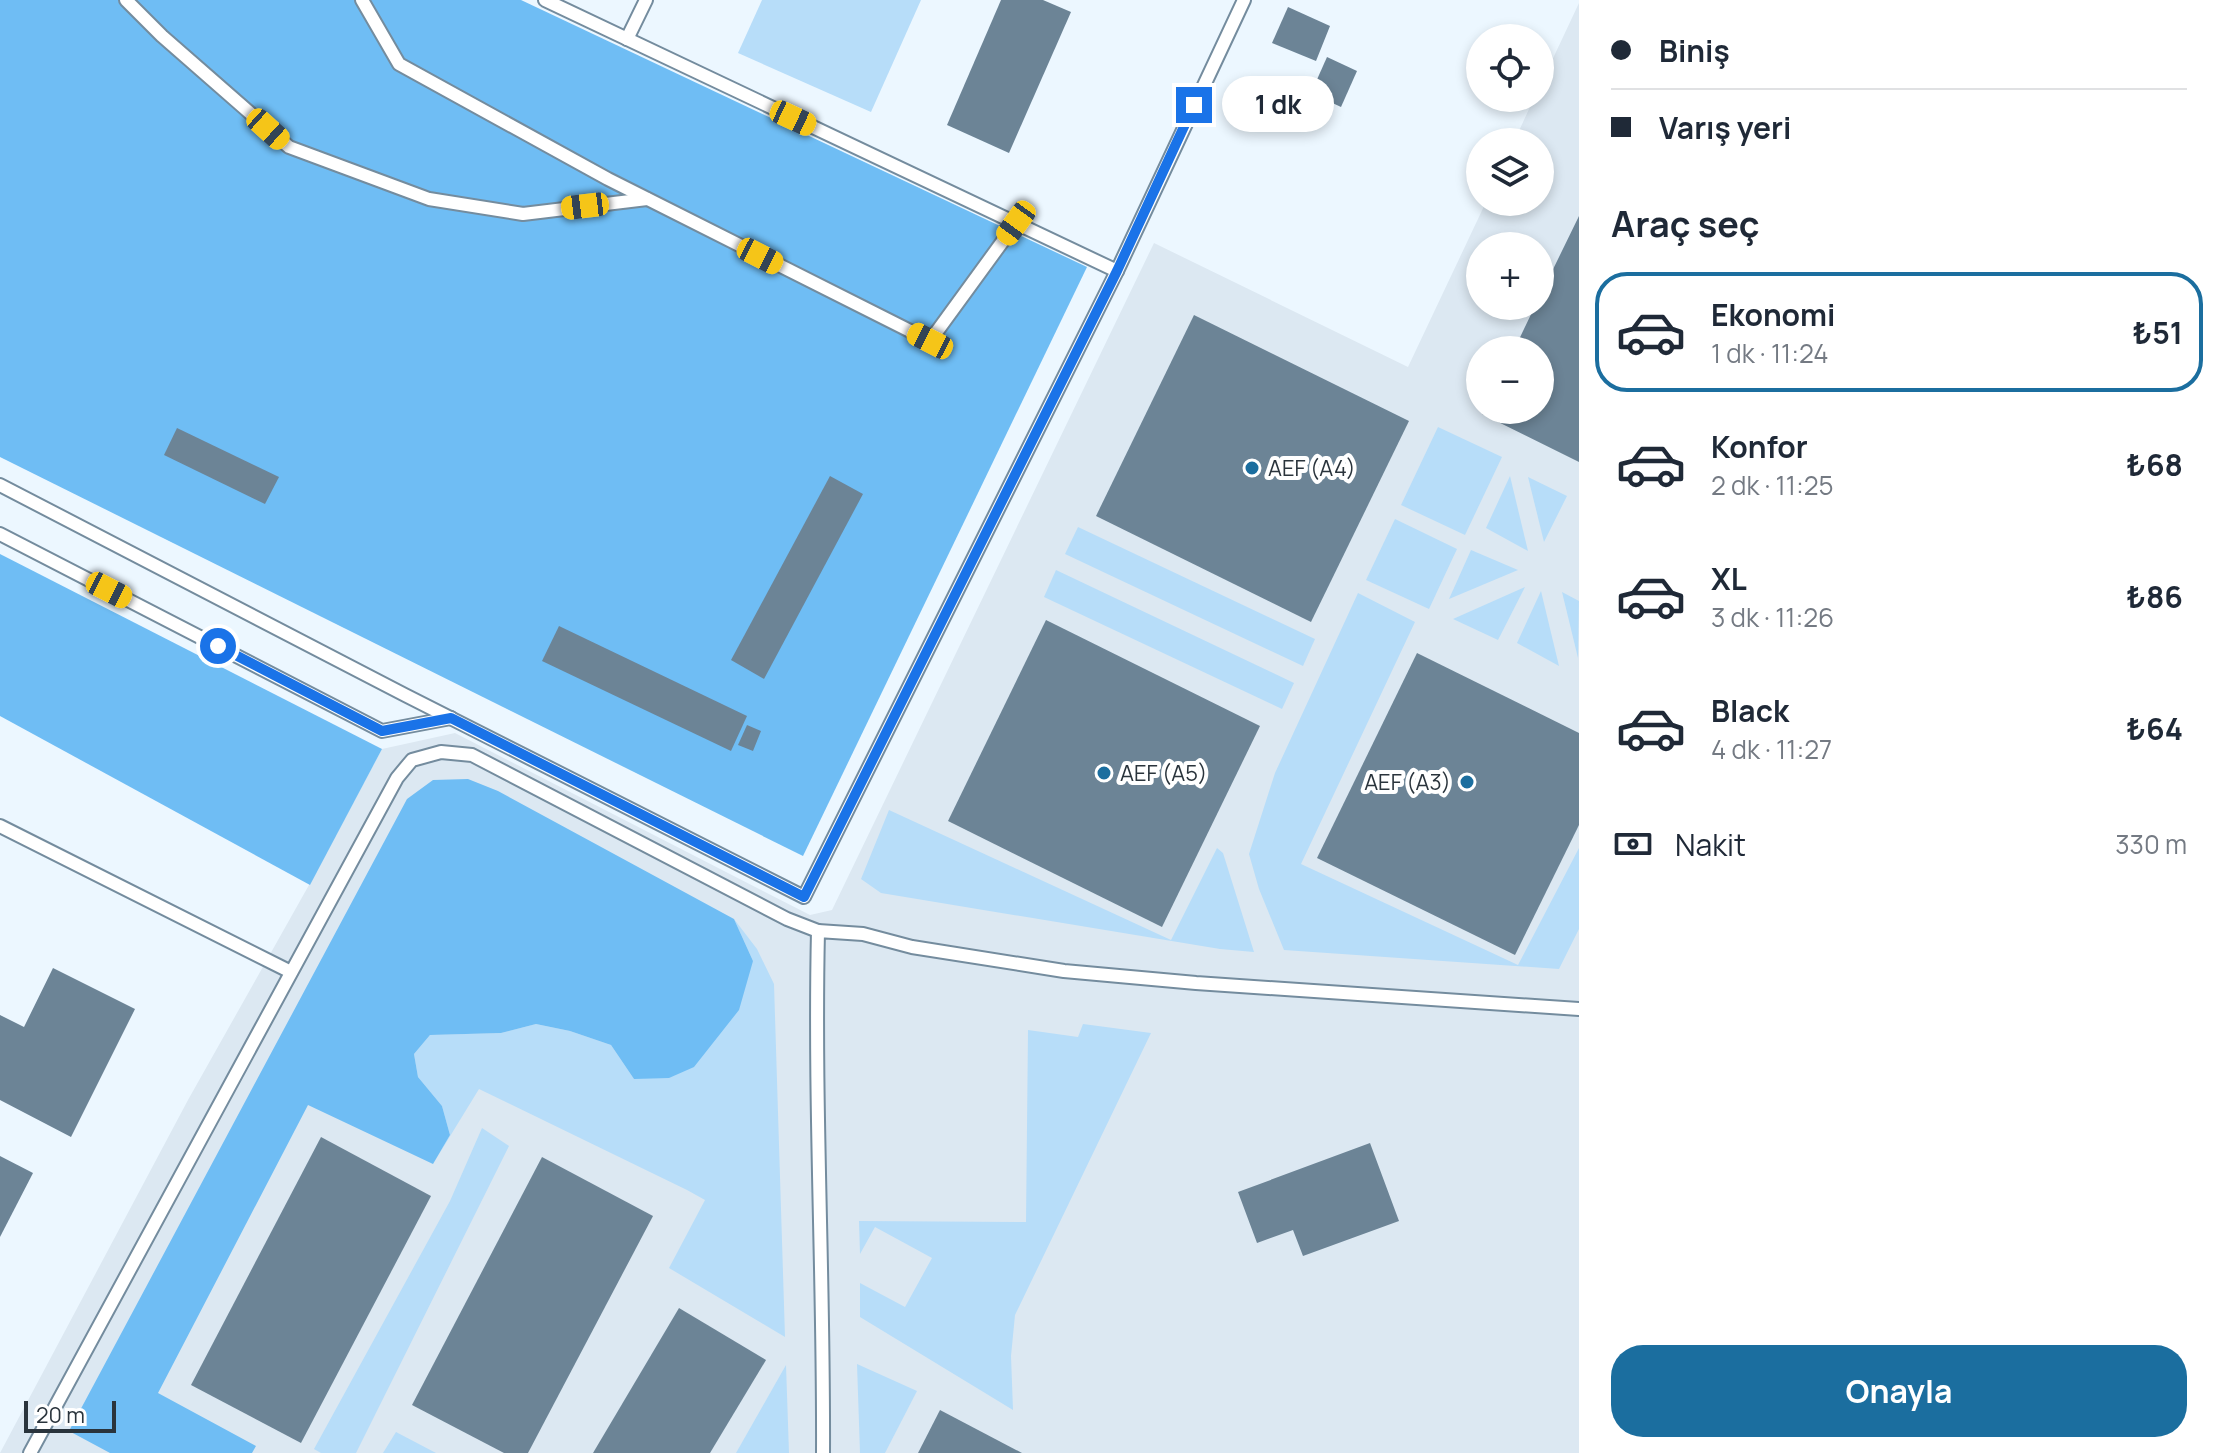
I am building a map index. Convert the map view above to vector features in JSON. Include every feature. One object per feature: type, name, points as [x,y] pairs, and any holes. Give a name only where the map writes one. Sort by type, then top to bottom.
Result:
[{"type":"lane","points":[[126,0],[162,36],[289,147],[429,199],[523,214],[647,199]]},
{"type":"lane","points":[[362,0],[399,64],[647,199],[930,341],[1016,223]]},
{"type":"lane","points":[[545,0],[1117,271]]},
{"type":"lane","points":[[627,39],[646,0]]},
{"type":"lane","points":[[0,485],[804,897],[1117,271],[1244,0]]},
{"type":"lane","points":[[0,534],[382,731],[451,718]]},
{"type":"lane","points":[[30,1453],[397,778],[412,760],[441,752],[472,755],[787,919],[818,931],[863,934],[912,947],[1064,971],[1579,1009]]},
{"type":"lane","points":[[0,826],[291,972]]},
{"type":"lane","points":[[818,931],[818,1188],[824,1340],[823,1453]]},
{"type":"shaded area","points":[[0,0],[521,0],[1087,267],[803,856],[0,457]]},
{"type":"shaded area","points":[[762,0],[921,0],[871,112],[738,53]]},
{"type":"shaded area","points":[[1579,3],[1579,1453],[0,1453],[188,1100],[382,749],[455,733],[810,915],[832,910],[1154,243],[1408,367],[1466,244],[1466,320],[1554,320],[1554,232],[1472,232],[1479,216],[1554,216],[1554,128],[1520,128],[1528,112],[1554,112],[1554,56]]},
{"type":"shaded area","points":[[1438,427],[1502,457],[1465,535],[1401,505]]},
{"type":"shaded area","points":[[1510,476],[1528,551],[1486,528]]},
{"type":"shaded area","points":[[1528,477],[1567,496],[1544,542]]},
{"type":"shaded area","points":[[1395,519],[1457,549],[1429,609],[1366,580]]},
{"type":"shaded area","points":[[1078,527],[1315,639],[1303,666],[1065,554]]},
{"type":"shaded area","points":[[1471,550],[1518,570],[1449,599]]},
{"type":"shaded area","points":[[0,554],[382,749],[310,885],[0,716]]},
{"type":"shaded area","points":[[1056,570],[1294,683],[1282,709],[1044,597]]},
{"type":"shaded area","points":[[1525,587],[1498,640],[1453,619]]},
{"type":"shaded area","points":[[1541,591],[1559,666],[1517,643]]},
{"type":"shaded area","points":[[1562,592],[1579,601],[1578,658]]},
{"type":"shaded area","points":[[1358,593],[1415,622],[1301,864],[1518,965],[1579,848],[1579,929],[1559,969],[1284,950],[1259,889],[1249,854],[1275,773]]},
{"type":"shaded area","points":[[468,779],[498,791],[734,919],[753,961],[739,1010],[694,1067],[669,1078],[634,1079],[611,1045],[570,1031],[536,1024],[501,1033],[430,1035],[414,1054],[418,1077],[442,1106],[450,1135],[433,1164],[308,1105],[158,1393],[256,1446],[252,1453],[110,1453],[69,1431],[407,799],[433,780]]},
{"type":"shaded area","points":[[889,810],[1171,940],[1217,848],[1223,853],[1254,952],[1220,949],[881,893],[861,879]]},
{"type":"shaded area","points":[[734,919],[757,949],[774,984],[785,1337],[669,1268],[705,1200],[687,1190],[479,1089],[433,1164],[450,1135],[442,1106],[418,1077],[414,1054],[430,1035],[501,1033],[536,1024],[570,1031],[611,1045],[634,1079],[753,961]]},
{"type":"shaded area","points":[[1083,1024],[1151,1033],[1015,1315],[1011,1356],[1013,1410],[860,1317],[860,1283],[905,1307],[932,1258],[875,1227],[860,1254],[859,1221],[1026,1222],[1028,1030],[1078,1037]]},
{"type":"shaded area","points":[[482,1128],[509,1146],[356,1453],[321,1453],[314,1449],[450,1201]]},
{"type":"shaded area","points":[[857,1364],[917,1391],[885,1453],[860,1453]]},
{"type":"shaded area","points":[[786,1365],[789,1453],[736,1453]]},
{"type":"shaded area","points":[[396,1432],[436,1453],[383,1453]]},
{"type":"building","points":[[1001,0],[1043,0],[1071,12],[1009,153],[947,125]]},
{"type":"building","points":[[1288,7],[1330,26],[1316,61],[1272,43]]},
{"type":"building","points":[[1327,57],[1357,71],[1341,107],[1311,93]]},
{"type":"building","points":[[1579,216],[1579,462],[1502,424],[1554,424],[1554,336],[1521,336],[1528,320],[1554,320],[1554,267]]},
{"type":"building","name":"AEF (A4)","points":[[1194,315],[1409,421],[1311,622],[1096,516]]},
{"type":"building","points":[[177,428],[279,477],[265,504],[164,455]]},
{"type":"building","points":[[830,476],[863,494],[764,679],[731,660]]},
{"type":"building","name":"AEF (A5)","points":[[1046,620],[1260,726],[1162,927],[948,821]]},
{"type":"building","points":[[559,626],[747,716],[731,751],[542,661]]},
{"type":"building","name":"AEF (A3)","points":[[1417,653],[1579,733],[1579,825],[1515,955],[1317,858]]},
{"type":"building","points":[[747,725],[761,731],[753,751],[738,745]]},
{"type":"building","points":[[53,968],[135,1009],[71,1137],[0,1100],[0,1015],[24,1027]]},
{"type":"building","points":[[321,1137],[431,1196],[301,1443],[191,1385]]},
{"type":"building","points":[[1370,1143],[1399,1221],[1303,1256],[1293,1230],[1257,1243],[1238,1192]]},
{"type":"building","points":[[0,1156],[33,1173],[0,1237]]},
{"type":"building","points":[[542,1157],[653,1216],[528,1453],[504,1453],[412,1405]]},
{"type":"building","points":[[679,1308],[766,1360],[710,1453],[593,1453]]},
{"type":"building","points":[[940,1410],[1022,1453],[918,1453]]},
{"type":"place","name":"AEF (A4)","points":[[1252,468]]},
{"type":"place","name":"AEF (A5)","points":[[1104,773]]},
{"type":"place","name":"AEF (A3)","points":[[1467,782]]},
{"type":"route","points":[[218,646],[382,731],[451,718],[804,897],[1117,271],[1194,105]]}]
